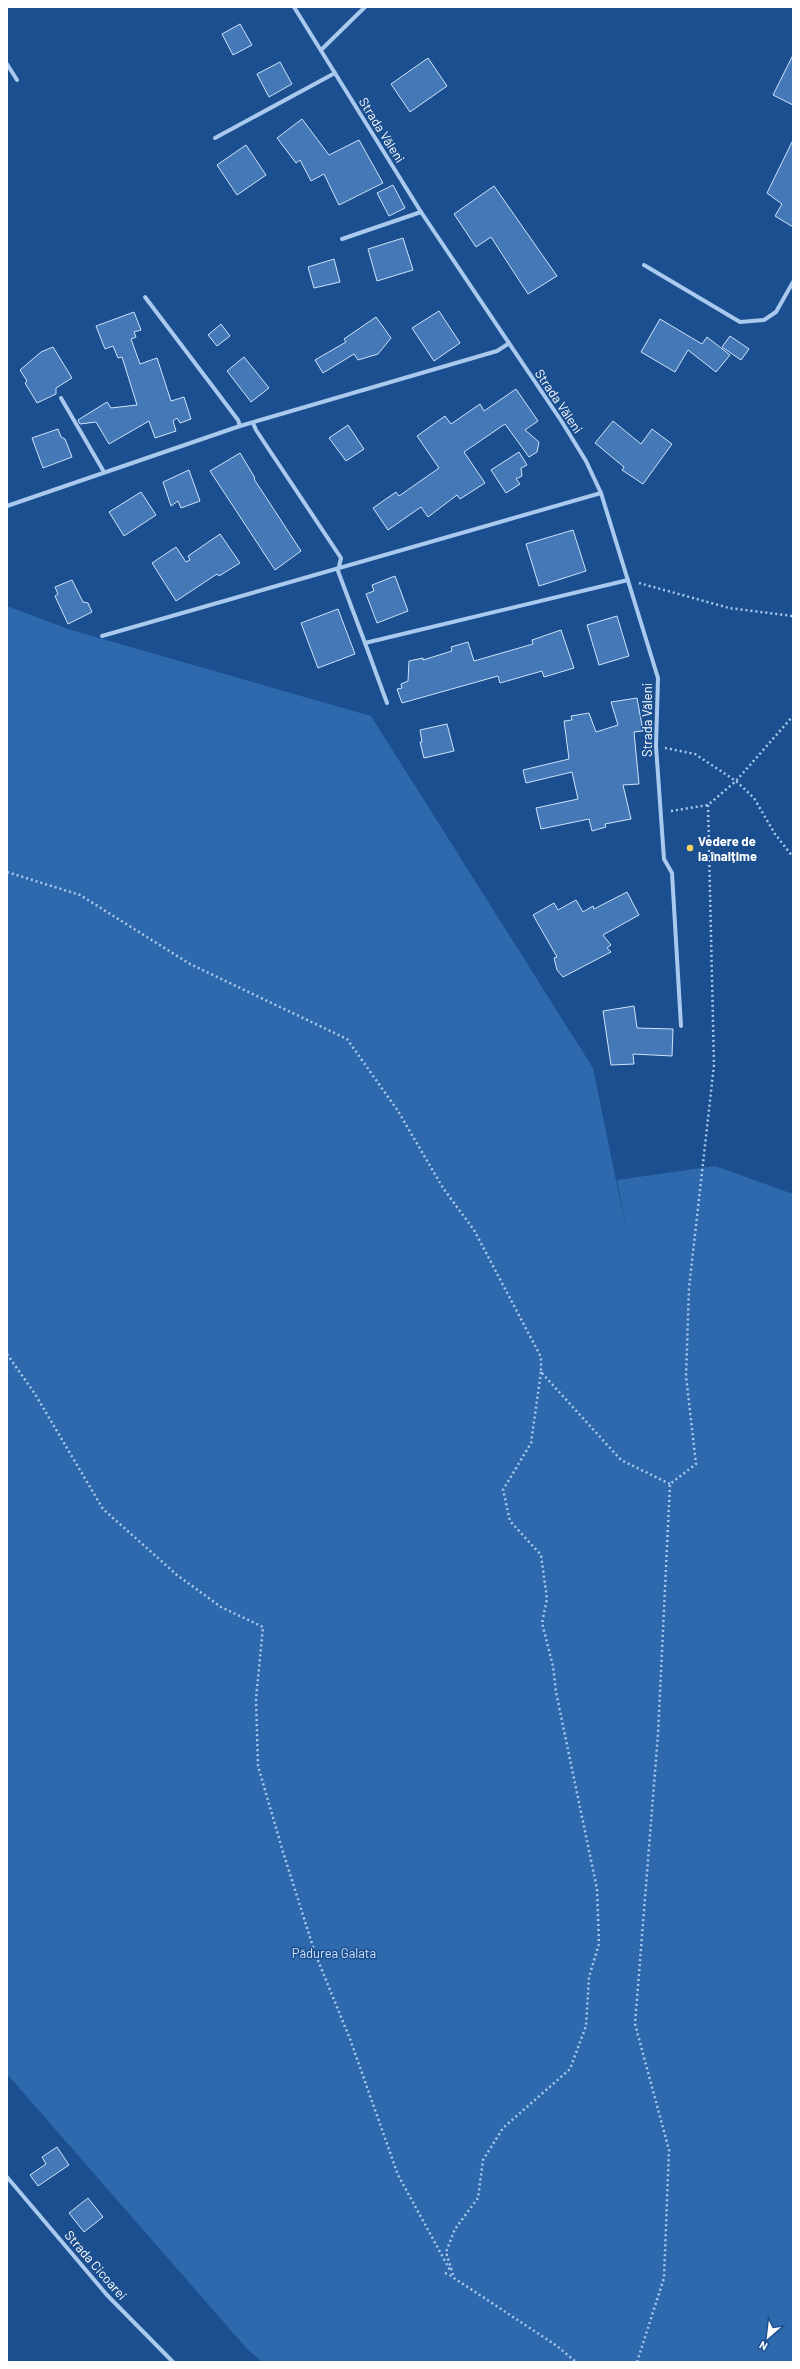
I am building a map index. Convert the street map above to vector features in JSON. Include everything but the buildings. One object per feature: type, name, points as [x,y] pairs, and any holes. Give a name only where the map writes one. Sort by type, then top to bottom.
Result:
[{"type":"street","name":"Strada Văleni","points":[[294,7],[421,212],[586,461],[600,493],[658,678],[656,746],[660,812],[664,859],[672,873],[681,1026]]},
{"type":"street","points":[[321,50],[366,7]]},
{"type":"street","points":[[7,64],[17,80]]},
{"type":"street","points":[[215,138],[335,73]]},
{"type":"street","points":[[342,239],[421,212]]},
{"type":"street","points":[[644,265],[740,322],[764,320],[776,312],[793,282]]},
{"type":"street","points":[[145,297],[238,420],[240,426]]},
{"type":"street","points":[[7,506],[240,426],[497,351],[508,344]]},
{"type":"street","points":[[61,398],[104,472]]},
{"type":"street","points":[[253,423],[256,430],[341,558],[338,571],[386,703]]},
{"type":"street","points":[[102,636],[600,493]]},
{"type":"street","points":[[365,643],[628,580]]},
{"type":"street","name":"Strada Cicoarei","points":[[7,2177],[107,2295],[173,2362]]},
{"type":"path","points":[[628,580],[729,608],[793,616]]},
{"type":"path","points":[[660,812],[708,805],[736,781],[793,716]]},
{"type":"path","points":[[656,746],[695,754],[736,781],[754,798],[775,834],[793,858]]},
{"type":"path","points":[[637,2362],[664,2278],[668,2150],[635,2024],[658,1734],[670,1484],[696,1464],[686,1376],[688,1288],[714,1066],[708,805]]},
{"type":"path","points":[[7,872],[80,895],[190,964],[347,1039],[398,1111],[443,1188],[474,1230],[541,1357],[541,1372],[531,1443],[503,1490],[510,1521],[541,1555],[547,1599],[542,1623],[553,1666],[556,1692],[596,1889],[599,1944],[589,1977],[586,2026],[570,2069],[503,2128],[483,2160],[478,2198],[455,2229],[446,2252],[454,2278]]},
{"type":"path","points":[[7,1354],[35,1394],[103,1509],[177,1575],[221,1607],[263,1627],[256,1699],[258,1766],[282,1852],[315,1954],[350,2040],[398,2175],[454,2278]]},
{"type":"path","points":[[541,1372],[621,1460],[670,1484]]},
{"type":"path","points":[[445,2273],[557,2346],[576,2362]]},
{"type":"green space","name":"Pădurea Galata","points":[[7,606],[68,629],[371,716],[593,1068],[628,1239],[617,1180],[715,1166],[793,1194],[793,2362],[263,2362],[248,2350],[7,2074]]},
{"type":"place","name":"Vedere de la înalțime","points":[[690,848]]}]
